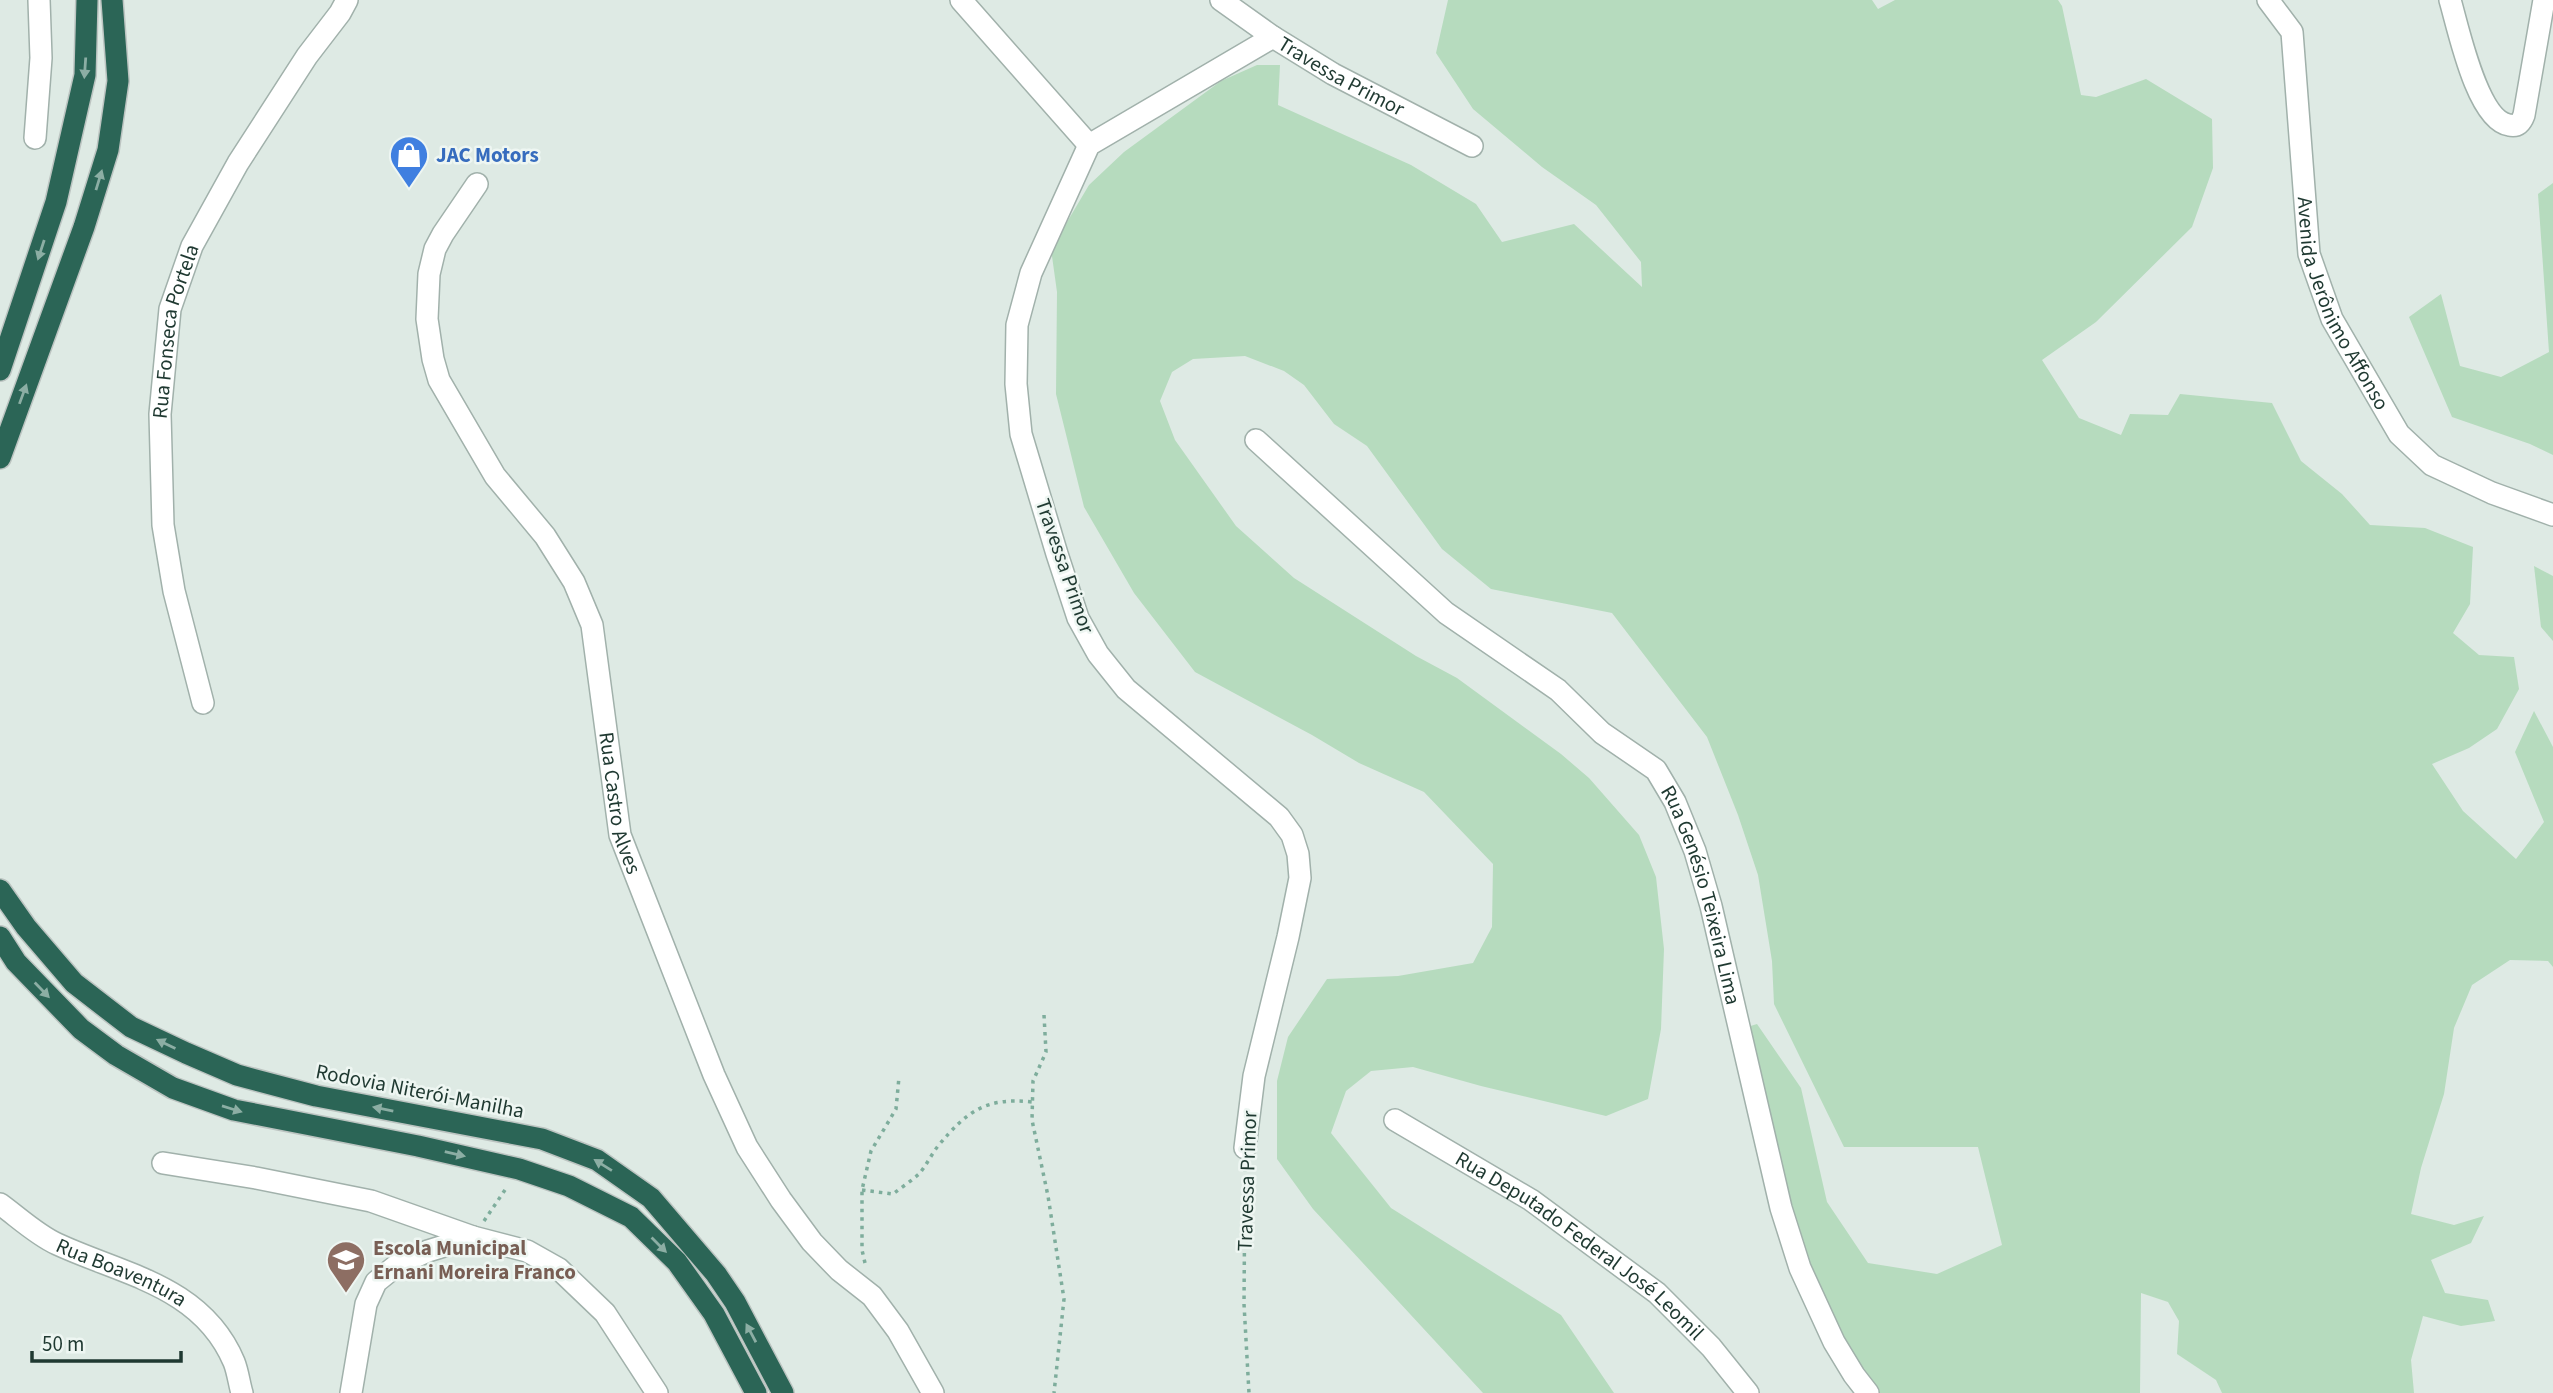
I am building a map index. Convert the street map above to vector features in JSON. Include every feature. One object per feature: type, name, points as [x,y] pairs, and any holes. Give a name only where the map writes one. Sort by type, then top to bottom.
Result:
[{"type":"highway","points":[[0,370],[57,202],[85,75],[87,0]]},
{"type":"highway","points":[[0,458],[85,227],[108,150],[118,81],[112,0]]},
{"type":"highway","name":"Rodovia Niterói-Manilha","points":[[0,890],[26,927],[74,983],[131,1027],[186,1053],[237,1075],[316,1096],[542,1139],[597,1160],[651,1198],[716,1274],[735,1302],[783,1393]]},
{"type":"highway","points":[[0,937],[16,962],[81,1029],[116,1055],[173,1088],[234,1110],[519,1169],[569,1186],[632,1217],[677,1262],[715,1314],[756,1393]]},
{"type":"street","points":[[35,138],[41,58],[39,0]]},
{"type":"street","name":"Rua Fonseca Portela","points":[[204,703],[174,592],[163,525],[160,414],[170,309],[192,246],[238,163],[307,56],[347,0]]},
{"type":"street","points":[[961,0],[1089,145]]},
{"type":"street","points":[[1221,0],[1273,37]]},
{"type":"street","name":"Avenida Jerônimo Affonso","points":[[2268,0],[2292,32],[2309,254],[2332,319],[2399,434],[2432,465],[2492,494],[2553,515]]},
{"type":"street","points":[[2451,0],[2463,49],[2477,89],[2496,119],[2515,126],[2521,123],[2524,115],[2544,0]]},
{"type":"street","name":"Travessa Primor","points":[[1245,1148],[1254,1076],[1300,878],[1293,835],[1279,817],[1126,688],[1098,654],[1078,618],[1021,434],[1016,384],[1017,325],[1031,273],[1089,145],[1134,116],[1273,37],[1333,74],[1472,146]]},
{"type":"street","name":"Rua Castro Alves","points":[[477,184],[443,234],[435,249],[429,274],[427,319],[439,380],[495,476],[545,536],[574,582],[592,625],[620,835],[714,1075],[747,1147],[812,1242],[839,1270],[872,1296],[898,1331],[933,1393]]},
{"type":"street","name":"Rua Genésio Teixeira Lima","points":[[1256,440],[1446,613],[1558,690],[1602,733],[1656,770],[1675,802],[1705,884],[1781,1208],[1800,1268],[1834,1342],[1868,1393]]},
{"type":"street","name":"Rua Deputado Federal José Leomil","points":[[1395,1120],[1531,1200],[1657,1293],[1711,1347],[1748,1393]]},
{"type":"street","points":[[163,1163],[256,1178],[371,1202],[473,1237],[527,1251],[559,1269],[605,1312],[657,1393]]},
{"type":"street","name":"Rua Boaventura","points":[[0,1204],[54,1243],[156,1283],[197,1310],[218,1332],[234,1363],[242,1393]]},
{"type":"street","points":[[351,1393],[366,1304],[376,1282],[397,1265],[428,1251],[473,1237]]},
{"type":"path","points":[[1044,1014],[1046,1052],[1033,1081],[1032,1120],[1048,1196],[1064,1299],[1054,1393]]},
{"type":"path","points":[[872,1296],[862,1250],[862,1190],[872,1151],[896,1109],[899,1077]]},
{"type":"path","points":[[862,1190],[893,1194],[919,1173],[937,1147],[959,1123],[985,1104],[1012,1100],[1032,1102]]},
{"type":"path","name":"Travessa Primor","points":[[1245,1148],[1244,1304],[1249,1393]]},
{"type":"path","points":[[473,1237],[519,1169]]},
{"type":"green space","points":[[1448,0],[1872,0],[1878,9],[1895,0],[2058,0],[2062,6],[2081,95],[2096,97],[2146,79],[2212,119],[2213,168],[2192,227],[2096,322],[2042,360],[2079,418],[2121,435],[2130,414],[2168,415],[2180,394],[2272,403],[2301,461],[2342,494],[2370,525],[2425,528],[2473,547],[2470,604],[2453,633],[2479,655],[2514,657],[2519,689],[2497,729],[2469,748],[2432,764],[2463,811],[2516,859],[2544,822],[2515,752],[2534,711],[2553,747],[2553,967],[2548,961],[2510,960],[2472,985],[2454,1028],[2444,1094],[2421,1168],[2411,1214],[2454,1225],[2484,1216],[2471,1243],[2431,1260],[2445,1293],[2488,1300],[2495,1321],[2461,1326],[2423,1316],[2411,1360],[2414,1393],[2222,1393],[2216,1380],[2177,1354],[2179,1321],[2168,1302],[2141,1293],[2140,1393],[1877,1393],[1831,1334],[1787,1207],[1744,1028],[1757,1024],[1801,1088],[1827,1202],[1868,1263],[1937,1274],[2002,1245],[1978,1147],[1844,1147],[1774,1004],[1772,961],[1758,875],[1707,737],[1612,613],[1491,589],[1442,549],[1367,446],[1334,424],[1304,385],[1284,371],[1245,356],[1193,359],[1172,372],[1160,401],[1175,440],[1236,526],[1294,578],[1416,656],[1457,678],[1561,754],[1589,778],[1639,835],[1656,877],[1664,949],[1661,1029],[1648,1099],[1606,1116],[1413,1067],[1371,1071],[1346,1091],[1331,1133],[1391,1208],[1561,1315],[1614,1393],[1483,1393],[1313,1209],[1277,1159],[1277,1081],[1288,1037],[1327,979],[1398,976],[1473,963],[1492,927],[1493,864],[1424,792],[1359,763],[1195,672],[1134,593],[1084,507],[1056,394],[1057,292],[1051,249],[1089,185],[1124,152],[1221,81],[1257,65],[1280,65],[1278,105],[1411,165],[1476,204],[1502,242],[1574,224],[1642,287],[1641,262],[1596,205],[1542,167],[1473,109],[1436,53]]},
{"type":"green space","points":[[2553,183],[2553,455],[2530,444],[2452,417],[2409,317],[2441,294],[2460,366],[2501,377],[2549,352],[2538,194]]},
{"type":"green space","points":[[2534,566],[2553,576],[2553,641],[2541,627]]},
{"type":"place","name":"JAC Motors","points":[[409,189]]},
{"type":"place","name":"Escola Municipal Ernani Moreira Franco","points":[[346,1294]]}]
